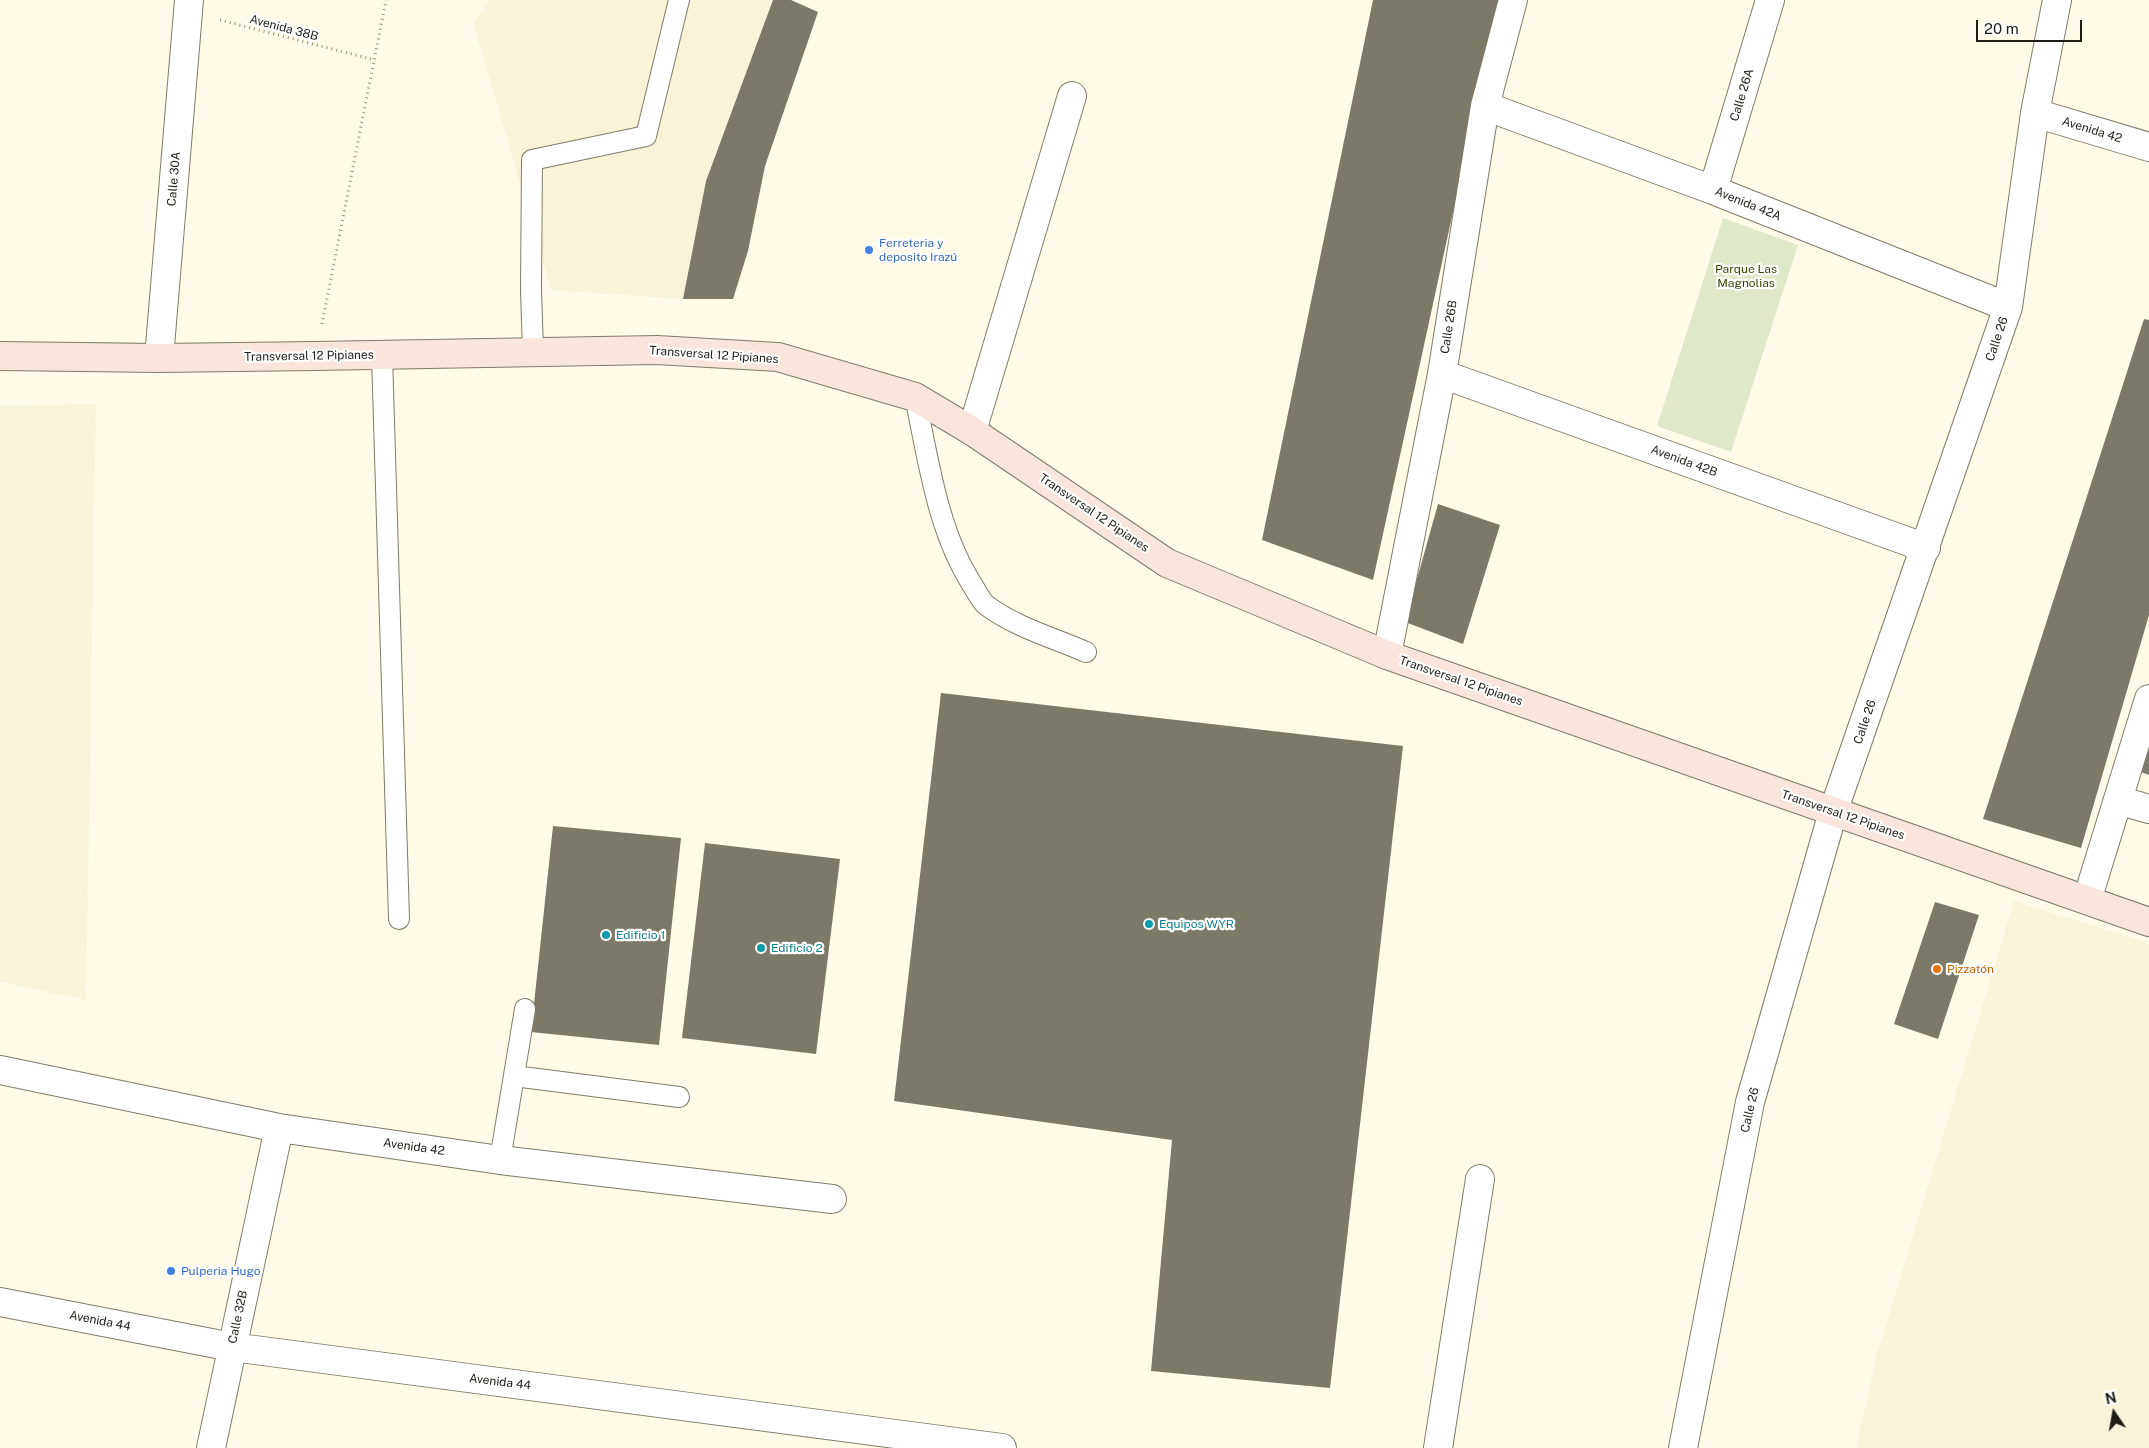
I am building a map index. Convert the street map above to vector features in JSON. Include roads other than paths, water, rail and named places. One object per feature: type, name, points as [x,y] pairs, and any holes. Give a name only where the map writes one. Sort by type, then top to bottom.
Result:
[{"type":"street","name":"Calle 26B","points":[[1387,655],[1442,374],[1486,106],[1514,0]]},
{"type":"street","name":"Calle 26A","points":[[1713,190],[1770,0]]},
{"type":"street","name":"Calle 26","points":[[1684,1448],[1750,1102],[1833,812],[2008,307],[2035,113],[2057,0]]},
{"type":"street","name":"Calle 30A","points":[[159,358],[189,6]]},
{"type":"street","points":[[972,431],[1072,96]]},
{"type":"street","name":"Avenida 42A","points":[[1486,106],[1713,190],[2008,307]]},
{"type":"street","name":"Avenida 42","points":[[2035,113],[2149,147]]},
{"type":"street","name":"Transversal 12 Pipianes","points":[[0,356],[159,358],[657,350],[778,357],[915,397],[972,431],[1167,563],[1387,655],[2149,922]]},
{"type":"street","name":"Avenida 42B","points":[[1442,374],[1926,548]]},
{"type":"street","points":[[2087,900],[2149,699]]},
{"type":"street","points":[[2118,800],[2149,809]]},
{"type":"street","name":"Avenida 42","points":[[0,1070],[279,1128],[500,1160],[832,1199]]},
{"type":"street","name":"Calle 32B","points":[[211,1448],[279,1128]]},
{"type":"street","points":[[1438,1448],[1480,1179]]},
{"type":"street","name":"Avenida 44","points":[[0,1302],[232,1347],[1002,1448]]},
{"type":"lane","points":[[533,352],[531,290],[532,160],[646,136],[679,0]]},
{"type":"lane","points":[[382,355],[399,919]]},
{"type":"lane","points":[[915,397],[936,497],[947,536],[967,577],[985,604],[1017,623],[1086,652]]},
{"type":"lane","points":[[500,1160],[525,1009]]},
{"type":"lane","points":[[514,1076],[679,1097]]},
{"type":"place","name":"Ferreteria y deposito Irazú","points":[[869,250]]},
{"type":"place","name":"Equipos WYR","points":[[1149,924]]},
{"type":"place","name":"Edificio 1","points":[[606,935]]},
{"type":"place","name":"Edificio 2","points":[[761,948]]},
{"type":"place","name":"Pizzatón","points":[[1937,969]]},
{"type":"place","name":"Pulperia Hugo","points":[[171,1271]]},
{"type":"park label","name":"Parque Las Magnolias","points":[[1746,276]]}]
